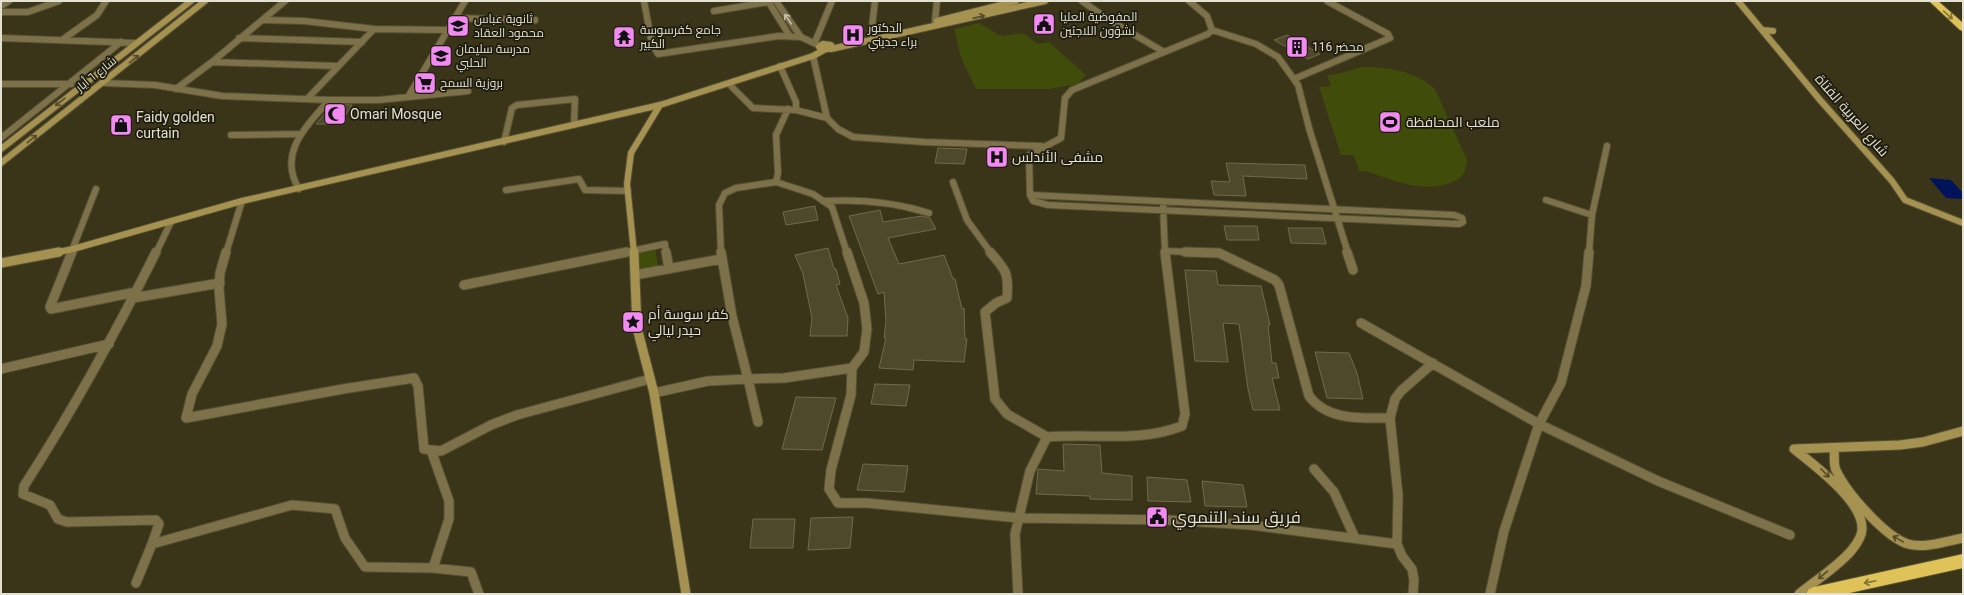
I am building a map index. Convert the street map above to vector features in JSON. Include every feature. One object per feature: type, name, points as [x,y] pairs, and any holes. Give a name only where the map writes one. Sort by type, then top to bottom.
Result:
[{"type":"highway","points":[[1933,1],[1963,28]]},
{"type":"highway","points":[[1814,594],[1963,561]]},
{"type":"street","points":[[1,6],[9,1]]},
{"type":"street","points":[[1,12],[28,12],[59,1]]},
{"type":"street","points":[[62,40],[97,15],[106,1]]},
{"type":"street","name":"شارع ٦ أيار","points":[[1,149],[191,1]]},
{"type":"street","name":"شارع ٦ أيار","points":[[1,164],[205,1]]},
{"type":"street","points":[[176,89],[212,62],[285,1]]},
{"type":"street","points":[[408,97],[446,30],[465,1]]},
{"type":"street","points":[[644,1],[647,8],[651,42],[658,54],[789,35],[801,37],[819,46],[829,46],[1045,1]]},
{"type":"street","points":[[714,11],[769,1],[789,35]]},
{"type":"street","points":[[776,1],[801,37]]},
{"type":"street","points":[[1,262],[73,249],[242,201],[660,105],[729,84],[813,56],[819,46],[832,1]]},
{"type":"street","points":[[872,35],[875,1]]},
{"type":"street","points":[[935,21],[937,1]]},
{"type":"street","points":[[829,46],[1016,1]]},
{"type":"street","points":[[1082,1],[1106,18],[1164,52]]},
{"type":"street","points":[[1189,1],[1207,16],[1212,30]]},
{"type":"street","points":[[1294,79],[1390,38],[1388,34],[1327,1]]},
{"type":"street","name":"شارع العربية الفتاة","points":[[1738,1],[1820,100],[1892,181],[1905,200],[1963,223]]},
{"type":"street","points":[[169,18],[183,19]]},
{"type":"street","points":[[454,18],[535,20]]},
{"type":"street","points":[[264,20],[304,21],[374,29],[446,30]]},
{"type":"street","points":[[308,98],[374,29]]},
{"type":"street","points":[[729,84],[753,108],[796,110],[827,118],[838,129],[853,137],[924,142],[1042,146],[1057,142],[1061,138],[1065,98],[1072,90],[1208,34],[1212,30]]},
{"type":"street","points":[[1212,30],[1256,44],[1278,57],[1298,85],[1309,128],[1336,210],[1353,270]]},
{"type":"street","points":[[1762,30],[1773,31]]},
{"type":"street","points":[[1,38],[136,43]]},
{"type":"street","points":[[239,38],[362,42]]},
{"type":"street","points":[[1,138],[71,84],[121,42]]},
{"type":"street","points":[[813,56],[827,118]]},
{"type":"street","points":[[212,62],[337,66]]},
{"type":"street","points":[[780,66],[796,102],[796,110]]},
{"type":"street","points":[[104,83],[155,85],[222,96],[308,98],[329,100],[379,100],[468,91]]},
{"type":"street","points":[[1,84],[71,84]]},
{"type":"street","points":[[504,142],[512,108],[517,104],[575,99],[574,125]]},
{"type":"street","points":[[299,189],[291,173],[292,157],[301,134],[329,100]]},
{"type":"street","points":[[1820,100],[1831,100]]},
{"type":"street","points":[[660,105],[631,153],[627,184],[634,250],[637,328],[654,393],[686,594]]},
{"type":"street","points":[[776,182],[778,173],[776,135],[788,110]]},
{"type":"street","points":[[231,135],[301,134]]},
{"type":"street","points":[[1030,195],[1162,200],[1454,215],[1460,216],[1463,220],[1459,224],[1042,205],[1033,201],[1030,195],[1029,155],[1042,146]]},
{"type":"street","points":[[1490,594],[1504,532],[1539,424],[1561,383],[1584,293],[1592,215],[1607,146]]},
{"type":"street","points":[[506,190],[579,179],[585,190],[628,191]]},
{"type":"street","points":[[758,422],[747,379],[721,259],[719,205],[725,193],[736,188],[776,182],[814,194],[832,207],[864,303],[867,329],[864,352],[852,368],[851,395],[831,470],[829,489],[838,503],[867,503],[1019,518],[1168,520],[1251,525],[1397,544]]},
{"type":"street","points":[[953,182],[967,220],[989,252],[1006,270],[1008,287],[1007,298],[996,303],[985,312],[995,399],[1007,414],[1047,437],[1067,434],[1146,437],[1170,432],[1182,426],[1185,414],[1165,251],[1162,200]]},
{"type":"street","points":[[96,189],[50,307],[52,309],[56,310],[135,295],[220,283]]},
{"type":"street","points":[[823,201],[846,199],[913,207],[928,213]]},
{"type":"street","points":[[1546,200],[1592,215]]},
{"type":"street","points":[[242,201],[227,248],[220,283],[222,324],[217,346],[192,394],[186,418],[343,389],[414,378],[418,386],[424,449],[441,451],[491,425],[517,415],[650,379]]},
{"type":"street","points":[[136,583],[159,524],[156,520],[67,522],[58,519],[50,505],[23,494],[24,486],[55,438],[109,344],[171,222]]},
{"type":"street","points":[[464,285],[665,244],[669,269]]},
{"type":"street","points":[[1165,251],[1219,253],[1275,280],[1279,285],[1309,396],[1312,402],[1329,413],[1390,418]]},
{"type":"street","points":[[635,275],[721,259]]},
{"type":"street","points":[[1361,323],[1539,424],[1658,481],[1790,535]]},
{"type":"street","points":[[1,369],[109,344]]},
{"type":"street","points":[[1413,594],[1414,580],[1412,569],[1402,556],[1397,544],[1398,495],[1390,418],[1395,399],[1401,391],[1433,363]]},
{"type":"street","points":[[654,393],[708,382],[784,378],[852,368]]},
{"type":"street","points":[[1963,431],[1923,442],[1834,449],[1794,449],[1820,468],[1847,492],[1881,526],[1893,536],[1909,545],[1963,538]]},
{"type":"street","points":[[1018,594],[1015,534],[1030,471],[1047,437]]},
{"type":"street","points":[[1799,594],[1842,559],[1858,540],[1862,528],[1859,516],[1836,470],[1834,449]]},
{"type":"street","points":[[432,450],[449,500],[448,519],[433,568]]},
{"type":"street","points":[[1314,469],[1322,476],[1340,499],[1355,538]]},
{"type":"street","points":[[152,544],[285,507],[299,506],[335,509],[345,538],[366,567],[433,568],[471,572],[479,594]]},
{"type":"green space","points":[[979,23],[1001,36],[1023,33],[1038,44],[1049,42],[1086,75],[1078,84],[1049,89],[976,89],[961,58],[954,29]]},
{"type":"green space","name":"ملعب المحافظة","points":[[1364,67],[1402,71],[1419,78],[1435,89],[1467,160],[1465,172],[1461,177],[1450,183],[1434,187],[1410,185],[1370,172],[1359,171],[1354,155],[1341,155],[1319,87],[1331,86],[1327,75]]},
{"type":"green space","points":[[655,248],[658,267],[636,270],[635,252]]},
{"type":"shaded area","points":[[1929,178],[1951,180],[1963,193],[1963,199],[1946,198]]},
{"type":"building","name":"محضر 116","points":[[1287,35],[1320,54],[1308,59],[1274,40]]},
{"type":"building","name":"Omari Mosque","points":[[332,105],[352,105],[340,124],[316,124]]},
{"type":"building","points":[[938,148],[967,149],[964,164],[935,163]]},
{"type":"building","points":[[1226,163],[1305,165],[1307,179],[1243,176],[1246,196],[1214,195],[1211,181],[1230,182]]},
{"type":"building","points":[[815,206],[818,220],[786,225],[783,212]]},
{"type":"building","points":[[880,210],[883,222],[922,216],[930,218],[936,229],[888,238],[899,264],[944,255],[953,279],[955,279],[962,309],[964,308],[965,339],[967,339],[964,362],[914,360],[913,370],[879,368],[886,338],[884,338],[886,321],[884,292],[878,294],[849,216]]},
{"type":"building","points":[[1224,226],[1257,226],[1259,240],[1227,240]]},
{"type":"building","points":[[1288,228],[1322,228],[1326,244],[1291,243]]},
{"type":"building","points":[[828,248],[840,284],[836,285],[848,318],[847,336],[810,336],[812,318],[803,274],[795,255]]},
{"type":"building","points":[[1185,270],[1216,271],[1218,285],[1261,286],[1270,325],[1268,325],[1272,363],[1276,363],[1279,378],[1272,378],[1280,410],[1253,410],[1248,389],[1239,324],[1223,323],[1228,362],[1195,361]]},
{"type":"building","points":[[1315,352],[1349,353],[1357,373],[1363,399],[1327,398]]},
{"type":"building","points":[[875,384],[910,385],[906,406],[871,404]]},
{"type":"building","points":[[796,397],[836,398],[822,450],[782,449]]},
{"type":"building","points":[[1063,444],[1100,445],[1102,473],[1132,476],[1132,500],[1090,499],[1090,496],[1036,494],[1038,469],[1064,471]]},
{"type":"building","points":[[863,464],[908,466],[904,492],[857,490]]},
{"type":"building","points":[[1147,477],[1187,480],[1191,502],[1148,501]]},
{"type":"building","points":[[1202,481],[1243,485],[1247,507],[1205,506]]},
{"type":"building","points":[[853,517],[850,548],[808,550],[811,518]]},
{"type":"building","points":[[753,519],[795,519],[793,548],[750,548]]},
{"type":"place","name":"المفوضية العليا لشؤون اللاجئين","points":[[1044,24]]},
{"type":"place","name":"ثانوية عباس محمود العقاد","points":[[458,26]]},
{"type":"place","name":"الدكتور براء جديني","points":[[853,35]]},
{"type":"place","name":"جامع كفرسوسة الكبير","points":[[624,37]]},
{"type":"place","name":"محضر 116","points":[[1297,47]]},
{"type":"place","name":"مدرسة سليمان الحلبي","points":[[441,56]]},
{"type":"place","name":"بروزية السمح","points":[[425,83]]},
{"type":"place","name":"Omari Mosque","points":[[335,114]]},
{"type":"place","name":"ملعب المحافظة","points":[[1390,122]]},
{"type":"place","name":"Faidy golden curtain","points":[[121,125]]},
{"type":"place","name":"مشفى الأندلس","points":[[997,157]]},
{"type":"place","name":"كفر سوسة أم حيدر ليالي","points":[[633,322]]},
{"type":"place","name":"فريق سند التنموي","points":[[1157,517]]}]
